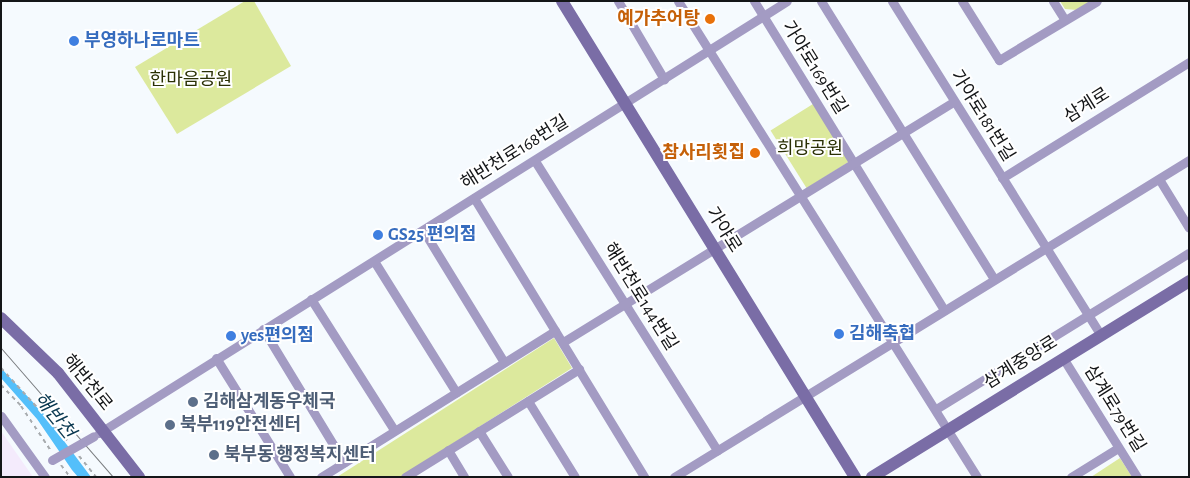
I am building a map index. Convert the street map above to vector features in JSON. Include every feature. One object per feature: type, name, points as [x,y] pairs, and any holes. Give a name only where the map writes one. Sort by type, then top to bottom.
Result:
[{"type":"main road","name":"가야로","points":[[562,1],[854,477]]},
{"type":"main road","name":"삼계중앙로","points":[[872,477],[1189,281]]},
{"type":"main road","name":"해반천로","points":[[1,318],[58,373],[98,433],[139,477]]},
{"type":"street","points":[[618,1],[664,78]]},
{"type":"street","points":[[678,1],[977,477]]},
{"type":"street","name":"가야로169번길","points":[[754,1],[853,162]]},
{"type":"street","name":"해반천로168번길","points":[[38,468],[98,433],[535,161],[787,1]]},
{"type":"street","points":[[821,1],[994,279]]},
{"type":"street","name":"가야로181번길","points":[[892,1],[1101,335]]},
{"type":"street","points":[[962,1],[999,60],[1098,1]]},
{"type":"street","points":[[1053,1],[1065,20]]},
{"type":"street","name":"삼계로","points":[[1002,178],[1189,62]]},
{"type":"street","points":[[563,342],[954,101]]},
{"type":"street","points":[[674,477],[804,395],[1189,160]]},
{"type":"street","name":"해반천로144번길","points":[[535,161],[717,450]]},
{"type":"street","points":[[853,162],[944,310]]},
{"type":"street","points":[[1159,178],[1189,228]]},
{"type":"street","points":[[474,198],[644,477]]},
{"type":"street","points":[[423,230],[504,362]]},
{"type":"street","points":[[936,409],[1189,252]]},
{"type":"street","points":[[374,260],[456,392]]},
{"type":"street","points":[[311,299],[394,430]]},
{"type":"street","points":[[263,329],[344,462]]},
{"type":"street","points":[[322,477],[394,430],[555,331]]},
{"type":"street","points":[[216,358],[290,477]]},
{"type":"street","name":"삼계로79번길","points":[[1063,358],[1137,477]]},
{"type":"street","points":[[405,477],[421,473],[448,450],[579,369]]},
{"type":"street","points":[[528,401],[575,477]]},
{"type":"street","points":[[1,416],[45,477]]},
{"type":"street","points":[[480,430],[508,477]]},
{"type":"street","points":[[1071,477],[1118,448]]},
{"type":"street","points":[[448,450],[464,477]]},
{"type":"path","points":[[1,368],[67,440]]},
{"type":"path","points":[[1,385],[21,406],[55,459],[70,477]]},
{"type":"path","points":[[79,455],[96,477]]},
{"type":"shaded area","points":[[1,431],[33,477],[1,477]]},
{"type":"green space","name":"한마음공원","points":[[245,1],[254,1],[291,66],[177,134],[135,67]]},
{"type":"green space","points":[[1060,1],[1092,1],[1077,10],[1065,9]]},
{"type":"green space","name":"희망공원","points":[[813,104],[849,162],[807,188],[771,130]]},
{"type":"green space","points":[[554,338],[572,368],[400,477],[337,477]]},
{"type":"green space","points":[[1120,458],[1132,477],[1091,477]]},
{"type":"water","name":"해반천","points":[[1,368],[43,413],[91,477],[78,477],[72,470],[37,419],[1,378]]},
{"type":"tram line","points":[[1,348],[113,477]]},
{"type":"place","name":"예가추어탕","points":[[710,19]]},
{"type":"place","name":"부영하나로마트","points":[[74,41]]},
{"type":"place","name":"참사리횟집","points":[[755,153]]},
{"type":"place","name":"GS25 편의점","points":[[378,235]]},
{"type":"place","name":"김해축협","points":[[839,334]]},
{"type":"place","name":"yes편의점","points":[[231,336]]},
{"type":"place","name":"김해삼계동우체국","points":[[193,402]]},
{"type":"place","name":"북부119안전센터","points":[[170,425]]},
{"type":"place","name":"북부동 행정복지센터","points":[[214,455]]}]
